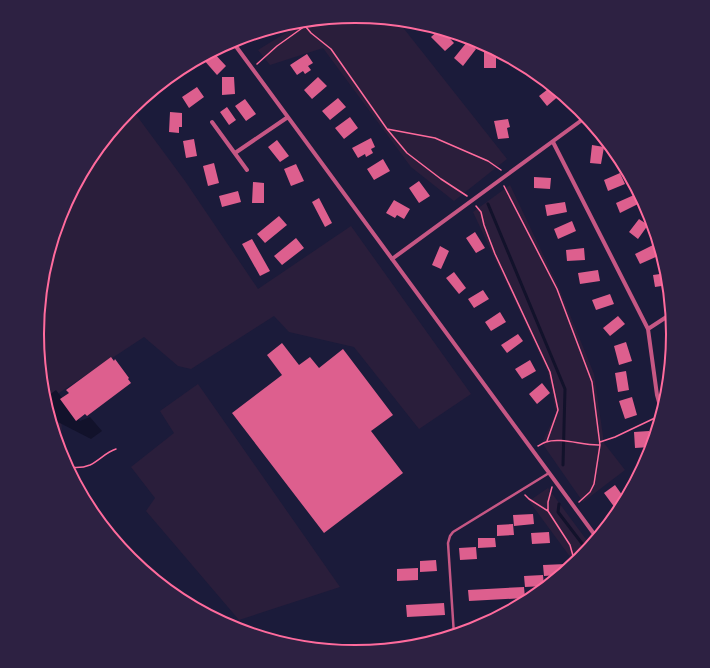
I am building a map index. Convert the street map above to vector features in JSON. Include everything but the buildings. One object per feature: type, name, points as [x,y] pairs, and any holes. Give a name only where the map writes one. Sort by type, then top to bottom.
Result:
[{"type":"street","points":[[236,47],[533,449],[573,507],[593,533]]},
{"type":"street","points":[[235,153],[288,117]]},
{"type":"street","points":[[392,259],[581,121]]},
{"type":"street","points":[[212,122],[247,170]]},
{"type":"street","points":[[553,142],[648,328],[658,401]]},
{"type":"street","points":[[648,328],[665,318]]},
{"type":"lane","points":[[454,628],[448,543],[450,536],[453,532],[549,472]]},
{"type":"path","points":[[306,27],[331,49],[387,129],[407,153],[441,179],[473,200],[476,208],[481,212],[484,225],[495,254],[550,372],[558,410],[547,442]]},
{"type":"path","points":[[252,68],[277,46],[303,28]]},
{"type":"path","points":[[387,129],[435,138],[488,161],[507,174]]},
{"type":"path","points":[[500,179],[543,260],[565,306],[592,382],[600,445],[594,484],[590,492],[573,507]]},
{"type":"path","points":[[600,442],[615,437],[654,418]]},
{"type":"path","points":[[533,449],[547,442],[560,441],[600,445]]},
{"type":"path","points":[[74,468],[86,467],[112,450],[116,449]]},
{"type":"path","points":[[548,511],[548,502],[554,480]]},
{"type":"path","points":[[521,490],[529,499],[548,511],[570,545],[573,556]]},
{"type":"shaded area","points":[[355,23],[403,27],[507,159],[454,201],[411,167],[323,48],[270,65],[258,50],[294,29]]},
{"type":"shaded area","points":[[135,114],[185,181],[258,289],[351,226],[471,394],[419,429],[354,347],[289,332],[274,316],[191,369],[178,366],[144,337],[59,393],[62,430],[60,431],[50,395],[45,354],[45,314],[50,273],[61,234],[76,196],[96,161],[121,129]]},
{"type":"shaded area","points":[[510,185],[559,288],[594,374],[604,443],[625,470],[583,502],[542,443],[556,413],[548,372],[473,212]]},
{"type":"shaded area","points":[[198,384],[340,587],[239,620],[146,511],[155,498],[131,467],[174,433],[160,411]]},
{"type":"shaded area","points":[[56,390],[80,421],[90,417],[102,431],[91,439],[57,422],[50,394]]},
{"type":"shaded area","points":[[548,488],[587,541],[571,558],[529,501]]},
{"type":"waterway","points":[[488,204],[565,389],[563,465]]},
{"type":"waterway","points":[[559,504],[558,512],[583,545]]}]
